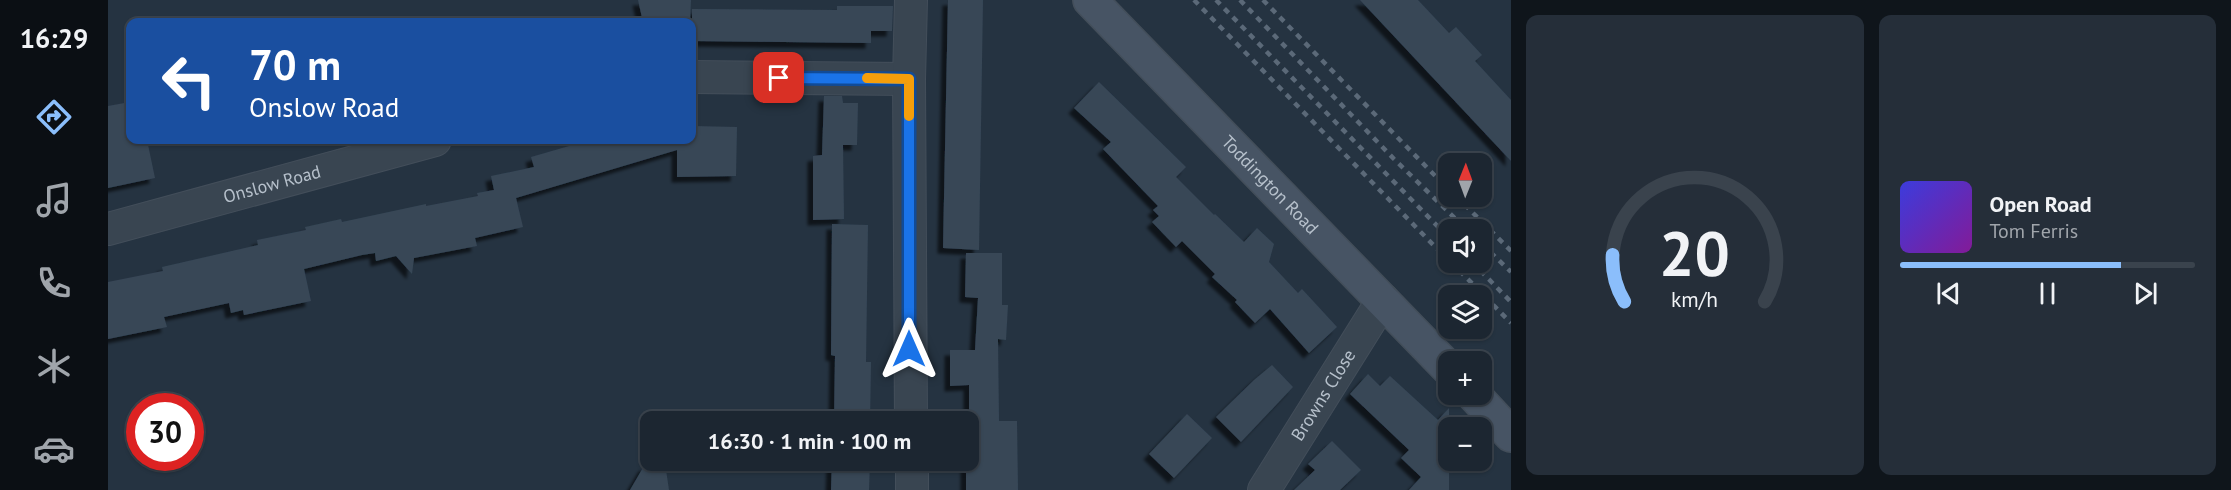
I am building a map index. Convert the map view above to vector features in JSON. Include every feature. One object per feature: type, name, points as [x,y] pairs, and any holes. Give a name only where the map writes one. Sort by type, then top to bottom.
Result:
[{"type":"main road","name":"Toddington Road","points":[[1090,0],[1438,358]]},
{"type":"main road","points":[[1483,405],[1511,435]]},
{"type":"street","points":[[910,411],[909,79],[912,0]]},
{"type":"street","points":[[696,77],[909,79]]},
{"type":"street","name":"Onslow Road","points":[[108,229],[420,144]]},
{"type":"street","name":"Browns Close","points":[[1264,490],[1383,300]]},
{"type":"street","points":[[912,471],[912,490]]},
{"type":"building","points":[[638,0],[691,0],[690,18],[642,18]]},
{"type":"building","points":[[948,0],[983,0],[979,250],[943,248]]},
{"type":"building","points":[[1360,0],[1418,0],[1449,33],[1456,27],[1482,55],[1475,61],[1511,100],[1511,161]]},
{"type":"building","points":[[837,6],[893,6],[892,31],[871,31],[871,43],[696,41],[696,18],[692,18],[692,9],[837,10]]},
{"type":"building","points":[[1099,82],[1186,167],[1176,177],[1214,215],[1244,242],[1257,228],[1274,244],[1269,262],[1298,293],[1302,289],[1337,327],[1309,353],[1270,309],[1255,323],[1235,302],[1237,300],[1212,277],[1215,274],[1182,241],[1176,247],[1152,222],[1159,216],[1153,210],[1158,206],[1103,149],[1111,142],[1074,108]]},
{"type":"building","points":[[824,96],[842,96],[843,103],[858,103],[857,145],[843,145],[844,219],[813,220],[813,156],[822,155]]},
{"type":"building","points":[[126,103],[126,144],[148,144],[155,178],[108,188],[108,106]]},
{"type":"building","points":[[696,126],[737,127],[736,176],[677,177],[677,150],[516,198],[523,227],[475,238],[477,246],[414,258],[412,274],[396,256],[376,261],[375,253],[362,255],[304,269],[311,301],[244,315],[243,310],[231,313],[229,303],[164,317],[167,327],[108,339],[108,282],[163,271],[162,267],[258,245],[257,240],[306,230],[305,227],[478,196],[477,193],[494,190],[491,176],[534,167],[531,157],[576,144],[696,144]]},
{"type":"building","points":[[832,224],[868,225],[866,362],[871,362],[870,411],[834,411],[835,356],[831,355]]},
{"type":"building","points":[[966,253],[1002,253],[1002,305],[1008,305],[1006,340],[998,339],[999,421],[1017,421],[1018,490],[966,490],[966,471],[979,471],[979,411],[969,411],[969,385],[950,386],[950,350],[975,350],[978,298],[965,297]]},
{"type":"building","points":[[1272,365],[1293,387],[1241,442],[1216,417]]},
{"type":"building","points":[[1368,374],[1380,386],[1390,376],[1438,420],[1438,471],[1449,471],[1449,490],[1409,490],[1421,477],[1401,458],[1409,450],[1350,394]]},
{"type":"building","points":[[1449,408],[1449,417],[1441,417]]},
{"type":"building","points":[[1187,414],[1212,438],[1174,478],[1149,454]]},
{"type":"building","points":[[1332,441],[1361,470],[1340,490],[1294,490],[1315,470],[1308,464]]},
{"type":"building","points":[[641,471],[666,471],[669,490],[630,490]]},
{"type":"building","points":[[832,471],[870,471],[869,490],[831,490]]},
{"type":"railway","points":[[1194,0],[1438,250]]},
{"type":"railway","points":[[1216,0],[1438,227]]},
{"type":"railway","points":[[1240,0],[1394,159],[1456,219]]},
{"type":"railway","points":[[1263,0],[1438,179]]},
{"type":"railway","points":[[1467,207],[1511,251]]},
{"type":"railway","points":[[1492,254],[1511,272]]},
{"type":"railway","points":[[1462,273],[1511,323]]},
{"type":"railway","points":[[1483,273],[1511,302]]},
{"type":"slow traffic","points":[[867,78],[909,79],[909,116]]},
{"type":"route","points":[[779,78],[909,79],[909,349]]}]
